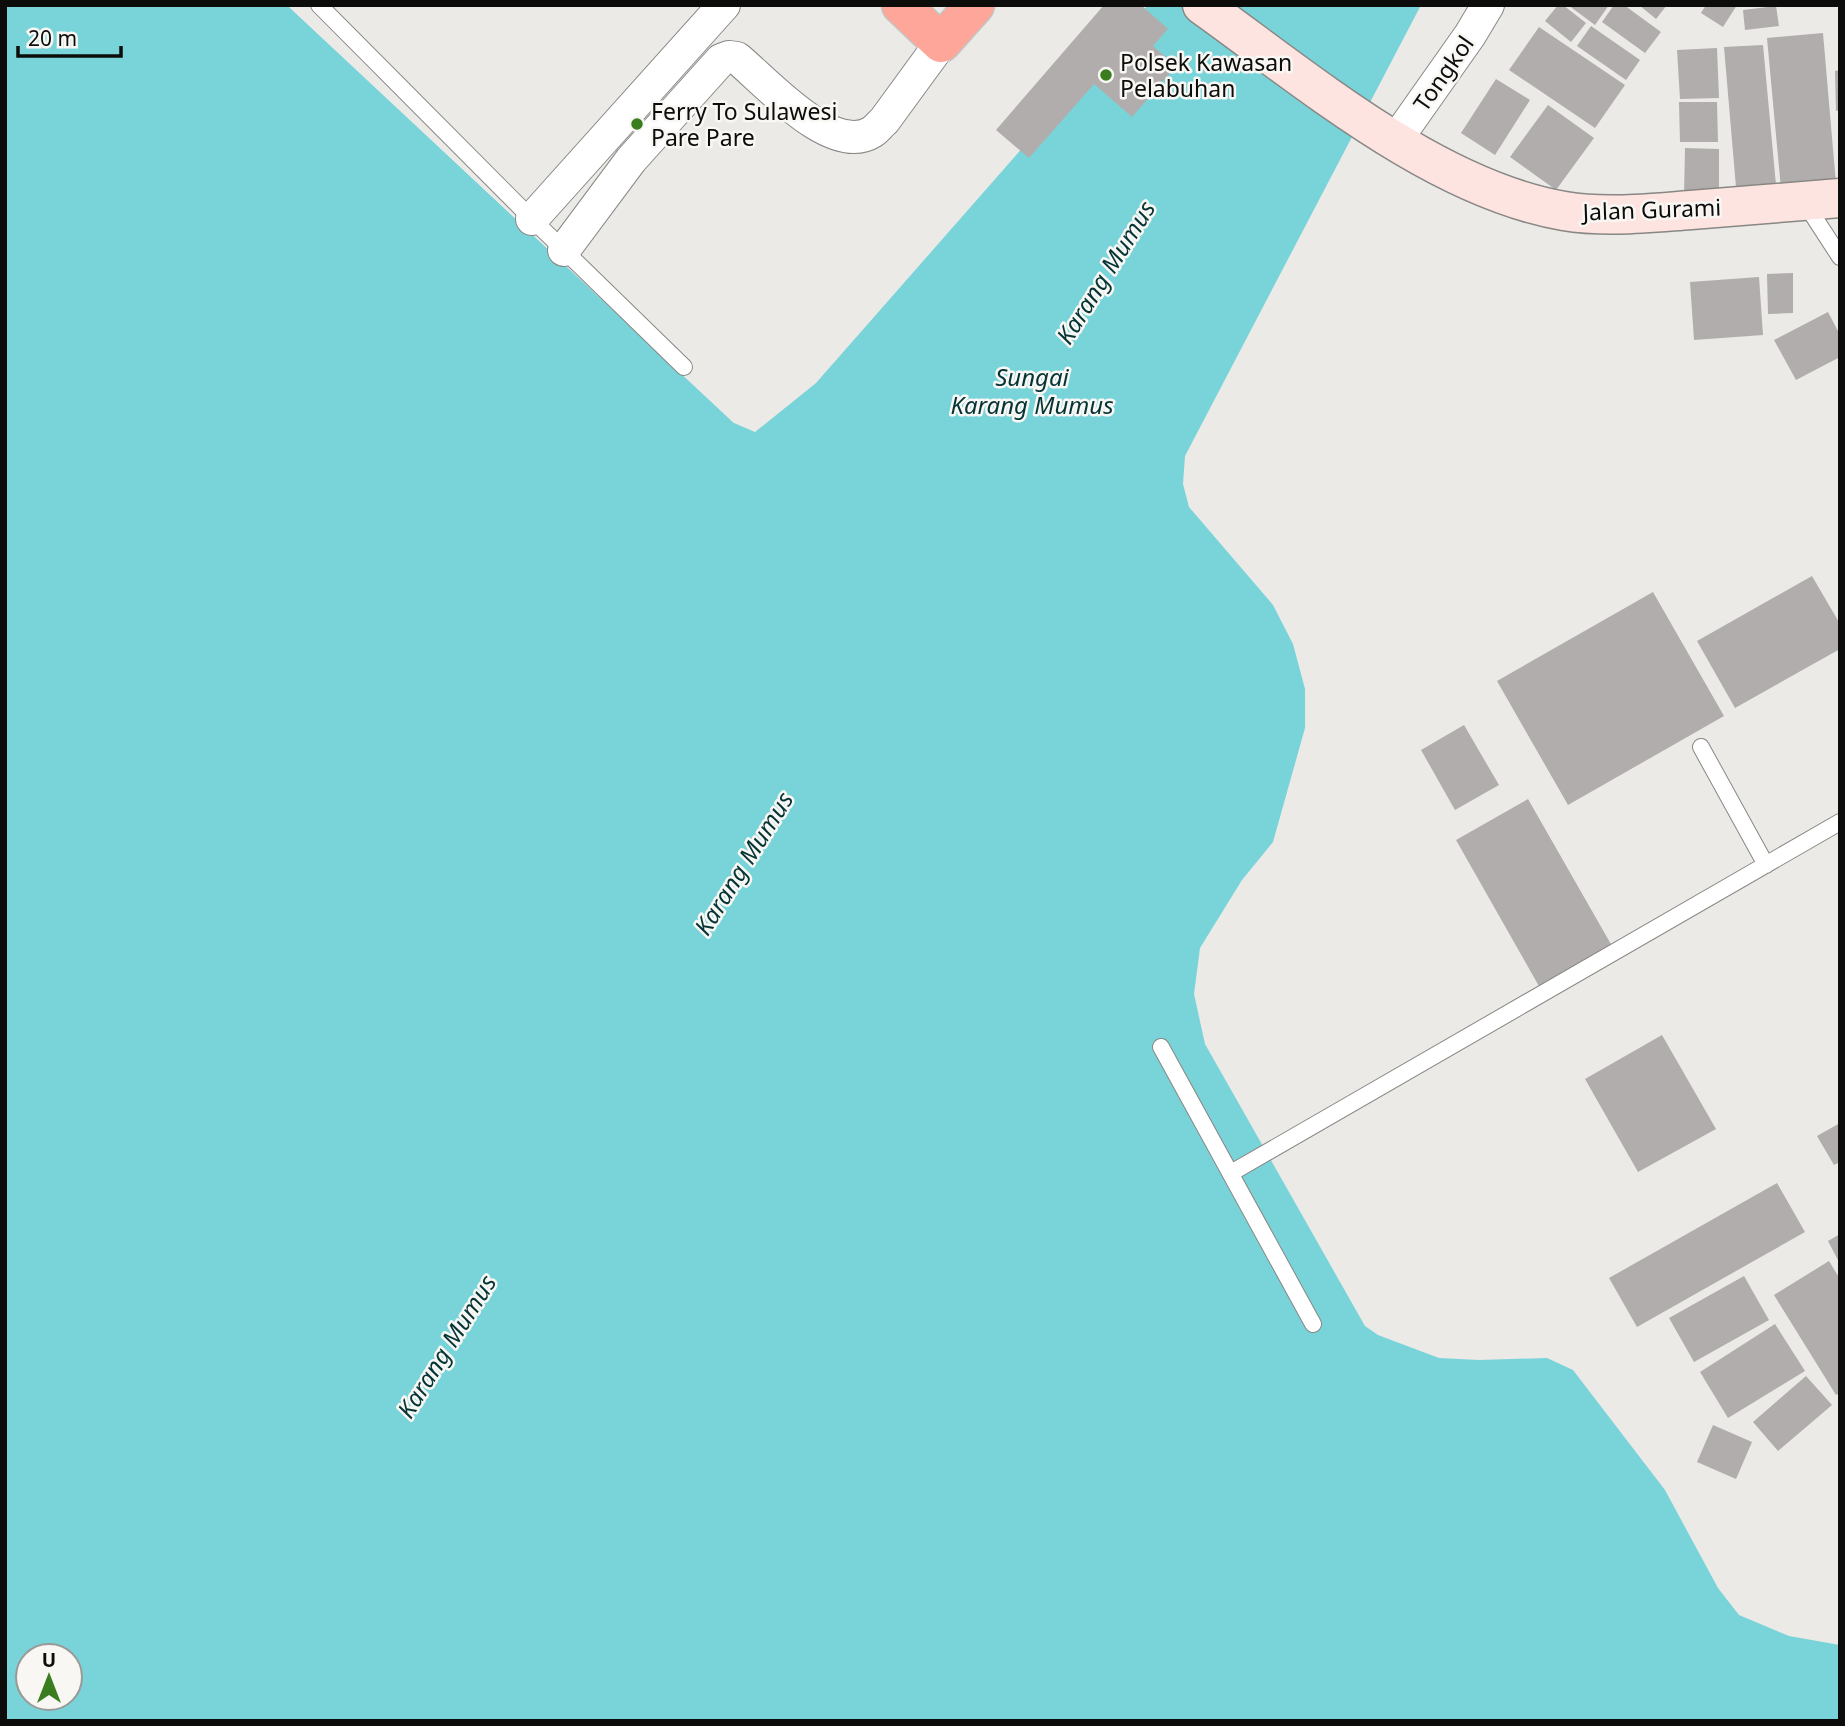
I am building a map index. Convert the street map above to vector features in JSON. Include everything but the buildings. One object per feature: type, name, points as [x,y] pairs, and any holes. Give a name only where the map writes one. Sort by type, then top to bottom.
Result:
[{"type":"highway","points":[[901,5],[959,18]]},
{"type":"street","points":[[532,219],[724,5]]},
{"type":"street","name":"Jalan Gurami","points":[[1202,5],[1381,131],[1456,175],[1496,192],[1564,211],[1630,214],[1822,199]]},
{"type":"street","name":"Tongkol","points":[[1381,131],[1470,35],[1488,5]]},
{"type":"street","points":[[564,250],[631,160],[721,61],[729,57],[737,58],[787,103],[823,129],[841,135],[863,136],[873,132],[884,121],[959,18]]},
{"type":"lane","points":[[326,7],[532,219],[684,367]]},
{"type":"lane","points":[[1822,199],[1840,257]]},
{"type":"lane","points":[[1701,747],[1766,865]]},
{"type":"lane","points":[[1231,1173],[1840,822]]},
{"type":"lane","points":[[1161,1047],[1313,1324]]},
{"type":"water","points":[[5,5],[287,5],[734,423],[755,432],[816,383],[1148,5],[1421,5],[1185,456],[1183,484],[1189,507],[1273,605],[1293,644],[1305,689],[1305,728],[1273,842],[1242,880],[1200,948],[1194,994],[1205,1044],[1365,1326],[1378,1335],[1439,1358],[1547,1358],[1573,1370],[1665,1490],[1718,1588],[1739,1615],[1789,1636],[1840,1645],[1840,1721],[5,1721]]},
{"type":"pier","points":[[287,5],[292,5],[737,420],[734,423]]},
{"type":"place","name":"Polsek Kawasan Pelabuhan","points":[[1106,75]]},
{"type":"place","name":"Ferry To Sulawesi Pare Pare","points":[[637,124]]},
{"type":"water label","name":"Karang Mumus","points":[[1105,272]]},
{"type":"water label","name":"Sungai Karang Mumus","points":[[1032,390]]},
{"type":"water label","name":"Karang Mumus","points":[[743,863]]},
{"type":"water label","name":"Karang Mumus","points":[[446,1346]]}]
